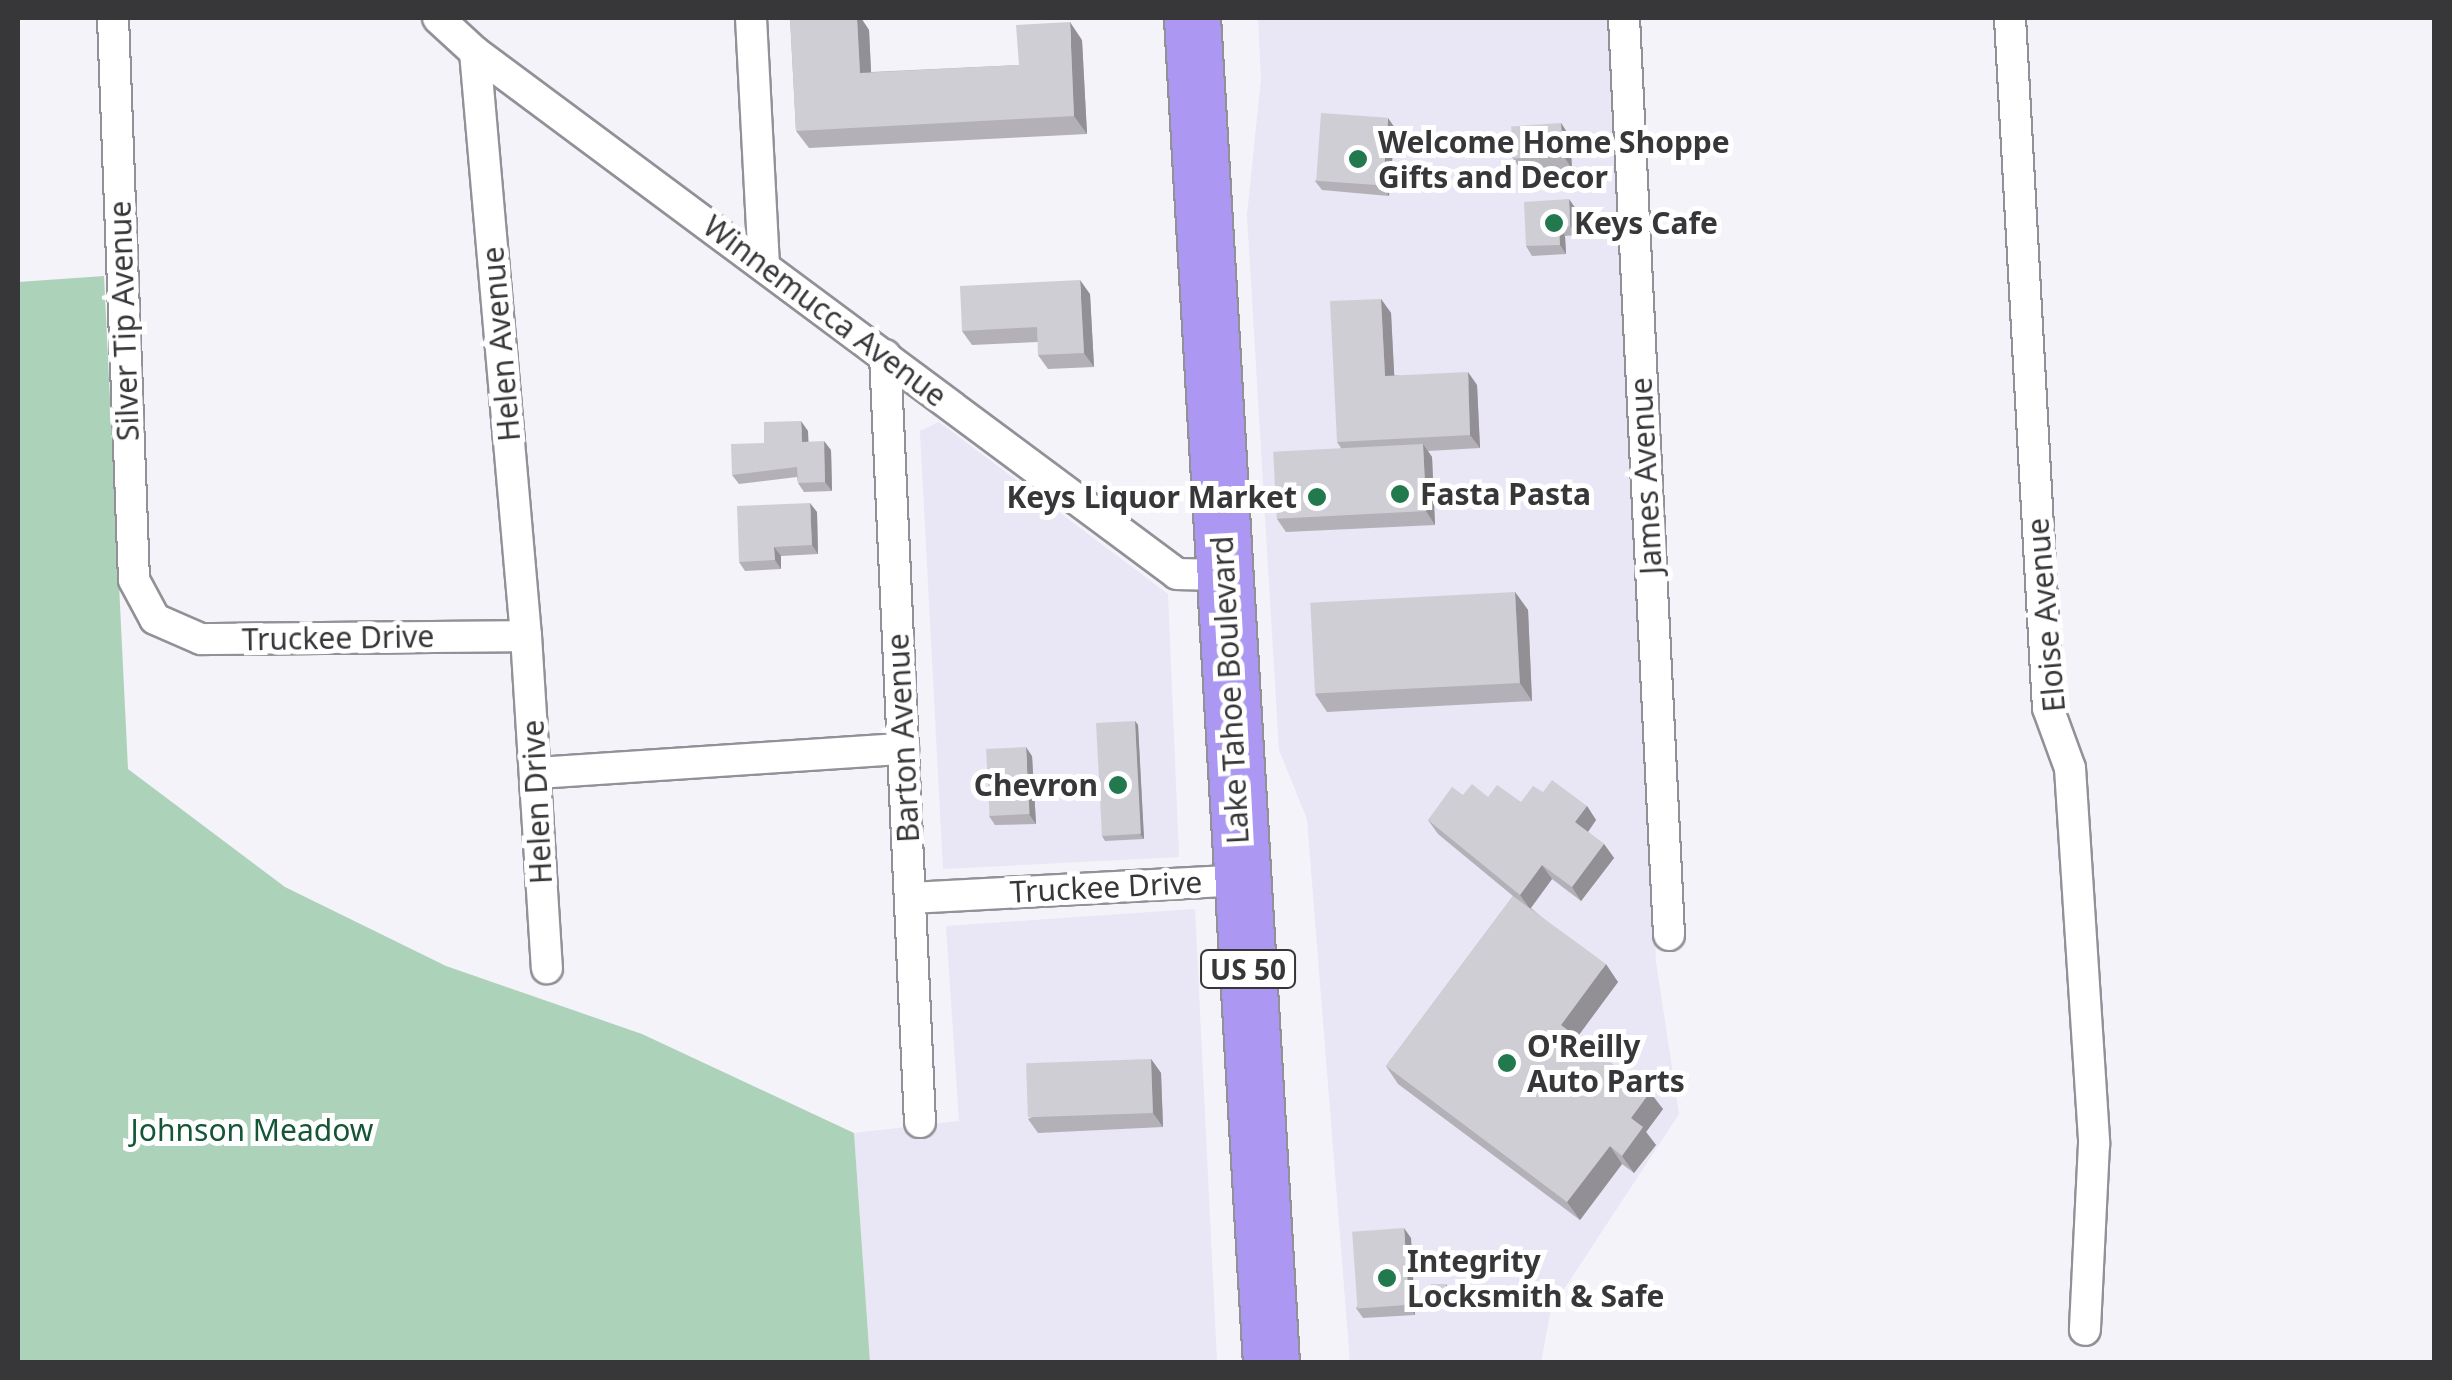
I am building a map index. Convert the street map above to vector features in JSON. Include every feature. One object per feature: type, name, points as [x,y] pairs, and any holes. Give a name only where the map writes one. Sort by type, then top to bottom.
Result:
[{"type":"highway","name":"Lake Tahoe Boulevard","points":[[1192,18],[1271,1362]]},
{"type":"street","name":"Silver Tip Avenue","points":[[113,18],[134,580],[155,619]]},
{"type":"street","name":"Winnemucca Avenue","points":[[438,18],[475,52],[1177,574],[1223,574]]},
{"type":"street","points":[[751,18],[764,266]]},
{"type":"street","name":"James Avenue","points":[[1624,18],[1668,935]]},
{"type":"street","name":"Eloise Avenue","points":[[2010,18],[2048,708],[2070,768],[2094,1144],[2086,1330]]},
{"type":"street","name":"Helen Avenue","points":[[475,52],[526,636]]},
{"type":"street","name":"Barton Avenue","points":[[885,355],[920,1122]]},
{"type":"street","name":"Truckee Drive","points":[[155,619],[201,639],[526,636]]},
{"type":"street","name":"Helen Drive","points":[[526,636],[547,968]]},
{"type":"street","points":[[537,773],[903,749]]},
{"type":"street","name":"Truckee Drive","points":[[912,898],[1241,880]]},
{"type":"shaded area","points":[[1258,18],[1611,18],[1656,962],[1679,1114],[1551,1309],[1541,1362],[1350,1362],[1307,819],[1279,750],[1247,215],[1261,79]]},
{"type":"shaded area","points":[[939,422],[1168,594],[1179,857],[943,869],[920,431]]},
{"type":"shaded area","points":[[1195,909],[1217,1362],[870,1362],[854,1133],[959,1121],[946,926]]},
{"type":"green space","name":"Johnson Meadow","points":[[104,276],[128,769],[285,887],[446,966],[642,1034],[854,1133],[870,1362],[18,1362],[18,282]]},
{"type":"building","points":[[790,18],[857,18],[860,73],[1019,65],[1016,25],[1070,22],[1074,116],[796,131]]},
{"type":"building","name":"Welcome Home Shoppe Gifts and Decor","points":[[1321,113],[1388,118],[1383,186],[1316,181]]},
{"type":"building","points":[[1561,123],[1563,155],[1513,158],[1511,126]]},
{"type":"building","name":"Keys Cafe","points":[[1569,199],[1570,226],[1559,226],[1560,245],[1526,246],[1524,202]]},
{"type":"building","points":[[1080,280],[1084,353],[1038,355],[1037,327],[962,331],[960,286]]},
{"type":"building","points":[[1381,299],[1385,376],[1468,372],[1470,435],[1337,442],[1330,301]]},
{"type":"building","points":[[801,421],[802,442],[824,441],[825,482],[798,483],[797,467],[732,475],[731,444],[764,443],[764,422]]},
{"type":"building","points":[[1423,444],[1427,511],[1277,519],[1273,452]]},
{"type":"building","points":[[810,503],[812,545],[774,547],[775,560],[739,562],[737,506]]},
{"type":"building","points":[[1515,592],[1520,683],[1315,694],[1310,603]]},
{"type":"building","points":[[1135,721],[1141,834],[1102,836],[1096,723]]},
{"type":"building","points":[[1026,747],[1030,814],[990,816],[986,749]]},
{"type":"building","points":[[1552,780],[1587,806],[1575,822],[1604,844],[1572,887],[1542,865],[1520,895],[1428,820],[1452,787],[1463,795],[1472,784],[1488,797],[1497,785],[1521,802],[1533,786],[1543,792]]},
{"type":"building","name":"O'Reilly Auto Parts","points":[[1513,896],[1606,964],[1561,1025],[1650,1092],[1631,1118],[1643,1127],[1622,1156],[1610,1146],[1567,1202],[1386,1066]]},
{"type":"building","points":[[1151,1059],[1153,1113],[1028,1117],[1026,1063]]},
{"type":"building","name":"Integrity Locksmith & Safe","points":[[1404,1228],[1409,1305],[1357,1308],[1352,1232]]},
{"type":"building","points":[[1431,1284],[1446,1284],[1446,1303],[1431,1303]]},
{"type":"place","name":"Welcome Home Shoppe Gifts and Decor","points":[[1358,159]]},
{"type":"place","name":"Keys Cafe","points":[[1554,223]]},
{"type":"place","name":"Fasta Pasta","points":[[1400,494]]},
{"type":"place","name":"Keys Liquor Market","points":[[1317,497]]},
{"type":"place","name":"Chevron","points":[[1118,785]]},
{"type":"place","name":"O'Reilly Auto Parts","points":[[1507,1063]]},
{"type":"place","name":"Integrity Locksmith & Safe","points":[[1387,1278]]}]
